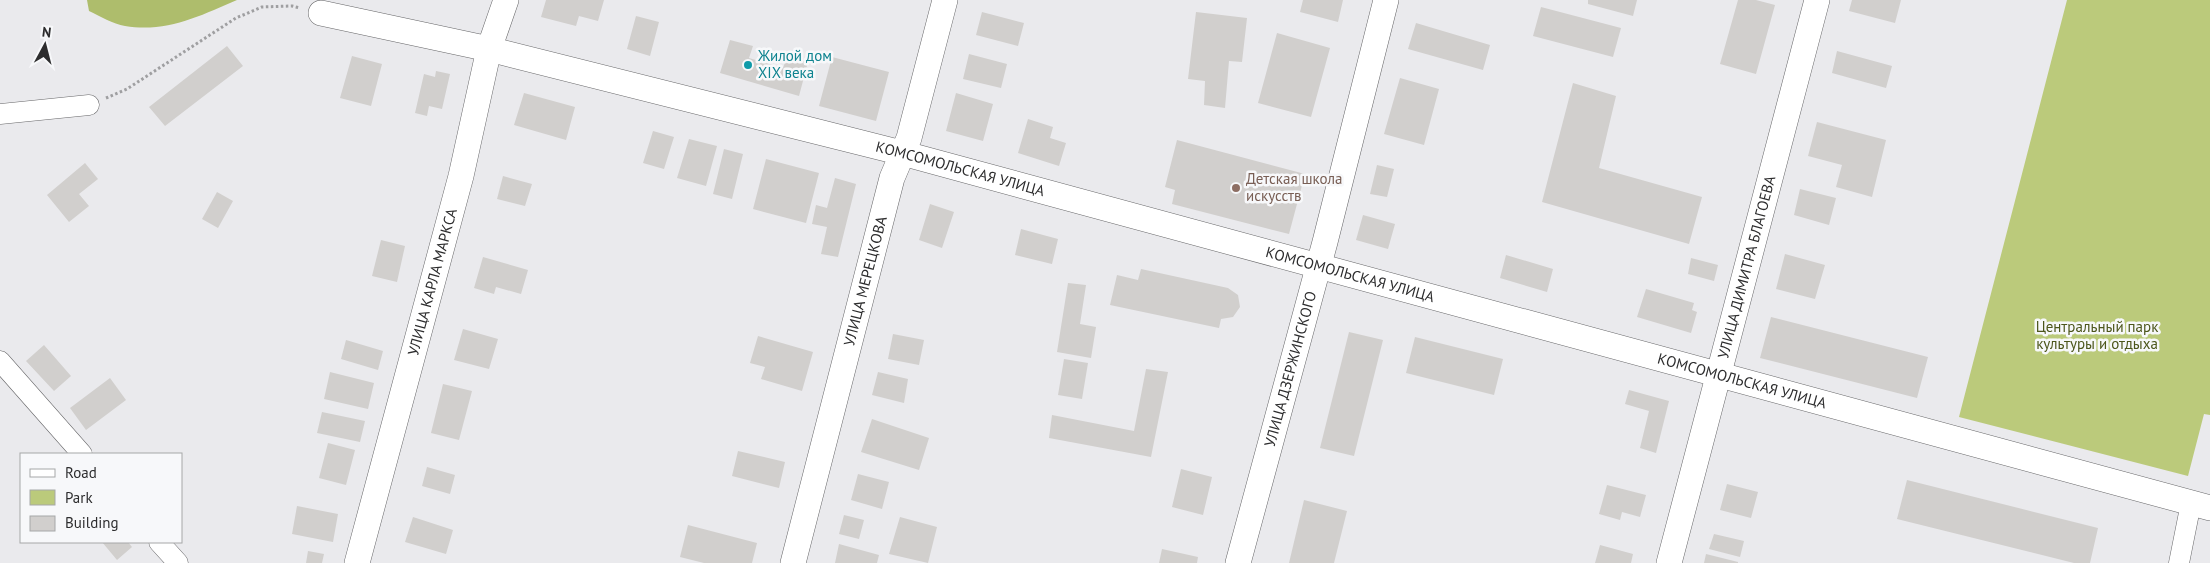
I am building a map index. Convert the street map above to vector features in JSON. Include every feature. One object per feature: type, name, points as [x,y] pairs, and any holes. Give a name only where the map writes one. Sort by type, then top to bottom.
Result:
[{"type":"street","name":"УЛИЦА КАРЛА МАРКСА","points":[[357,563],[461,176],[489,50],[506,0]]},
{"type":"street","name":"УЛИЦА МЕРЕЦКОВА","points":[[793,563],[892,178],[908,138],[945,0]]},
{"type":"street","name":"УЛИЦА ДЗЕРЖИНСКОГО","points":[[1238,563],[1386,0]]},
{"type":"street","name":"УЛИЦА ДИМИТРА БЛАГОЕВА","points":[[1669,563],[1816,0]]},
{"type":"street","name":"КОМСОМОЛЬСКАЯ УЛИЦА","points":[[321,13],[489,50],[902,153],[943,166],[2200,506]]},
{"type":"street","points":[[0,114],[90,105]]},
{"type":"street","points":[[0,361],[81,453]]},
{"type":"street","points":[[2179,563],[2200,506]]},
{"type":"street","points":[[160,543],[178,563]]},
{"type":"path","points":[[90,105],[127,89],[236,18],[262,7],[292,6],[321,13]]},
{"type":"green space","points":[[87,0],[237,0],[182,22],[140,28],[116,24],[89,11]]},
{"type":"green space","name":"Центральный парк культуры и отдыха","points":[[2067,0],[2210,0],[2210,415],[2204,414],[2188,476],[1959,417]]},
{"type":"building","points":[[546,0],[604,0],[598,21],[579,16],[576,26],[541,17]]},
{"type":"building","points":[[1303,0],[1343,0],[1338,22],[1300,12]]},
{"type":"building","points":[[1588,0],[1637,0],[1633,16],[1588,4]]},
{"type":"building","points":[[1738,0],[1756,0],[1775,5],[1756,74],[1720,64]]},
{"type":"building","points":[[1852,0],[1901,0],[1895,23],[1849,11]]},
{"type":"building","points":[[1541,7],[1621,28],[1613,57],[1533,36]]},
{"type":"building","points":[[982,12],[1024,23],[1018,46],[976,35]]},
{"type":"building","points":[[1196,12],[1247,18],[1242,62],[1229,61],[1225,108],[1204,105],[1205,81],[1188,79]]},
{"type":"building","points":[[636,16],[659,22],[650,56],[627,49]]},
{"type":"building","points":[[1416,23],[1490,45],[1483,70],[1408,49]]},
{"type":"building","points":[[1277,33],[1330,48],[1311,117],[1258,103]]},
{"type":"building","name":"Жилой дом XIX века","points":[[730,40],[753,46],[749,58],[783,68],[787,57],[808,62],[799,96],[720,73]]},
{"type":"building","points":[[227,46],[243,66],[165,126],[149,107]]},
{"type":"building","points":[[1837,51],[1892,66],[1886,88],[1832,73]]},
{"type":"building","points":[[969,54],[1007,64],[1001,88],[963,79]]},
{"type":"building","points":[[352,56],[382,64],[371,106],[340,98]]},
{"type":"building","points":[[832,57],[889,72],[876,121],[819,106]]},
{"type":"building","points":[[436,71],[450,74],[442,109],[429,106],[427,116],[415,113],[424,74],[435,77]]},
{"type":"building","points":[[1400,78],[1439,89],[1424,145],[1384,134]]},
{"type":"building","points":[[1573,83],[1616,96],[1599,168],[1702,197],[1689,244],[1542,202]]},
{"type":"building","points":[[524,93],[575,107],[566,140],[514,125]]},
{"type":"building","points":[[956,93],[993,104],[983,141],[946,131]]},
{"type":"building","points":[[1028,119],[1053,127],[1050,138],[1066,143],[1059,166],[1018,153]]},
{"type":"building","points":[[1817,122],[1886,140],[1872,197],[1836,187],[1842,165],[1808,156]]},
{"type":"building","points":[[653,131],[674,137],[664,169],[643,163]]},
{"type":"building","points":[[689,139],[717,146],[706,186],[677,178]]},
{"type":"building","name":"Детская школа искусств","points":[[1177,140],[1305,174],[1289,234],[1172,204],[1175,190],[1165,187]]},
{"type":"building","points":[[724,149],[743,154],[732,199],[713,194]]},
{"type":"building","points":[[766,159],[819,173],[806,223],[753,209]]},
{"type":"building","points":[[85,163],[98,179],[79,194],[89,206],[69,222],[47,195]]},
{"type":"building","points":[[1377,165],[1394,169],[1387,197],[1370,194]]},
{"type":"building","points":[[503,176],[532,184],[525,206],[497,199]]},
{"type":"building","points":[[835,178],[856,184],[838,257],[821,254],[827,227],[812,224],[816,205],[827,208]]},
{"type":"building","points":[[1800,189],[1836,198],[1829,225],[1794,215]]},
{"type":"building","points":[[217,192],[233,201],[218,228],[202,219]]},
{"type":"building","points":[[930,204],[954,212],[942,248],[919,240]]},
{"type":"building","points":[[1363,215],[1395,224],[1388,249],[1356,240]]},
{"type":"building","points":[[1021,229],[1058,239],[1052,264],[1015,255]]},
{"type":"building","points":[[381,240],[405,246],[397,282],[372,276]]},
{"type":"building","points":[[1785,254],[1825,265],[1815,299],[1776,289]]},
{"type":"building","points":[[1506,255],[1553,269],[1547,292],[1500,278]]},
{"type":"building","points":[[483,257],[528,270],[521,294],[496,287],[494,294],[474,288]]},
{"type":"building","points":[[1691,258],[1718,265],[1714,281],[1688,274]]},
{"type":"building","points":[[1141,269],[1228,288],[1238,295],[1240,307],[1233,317],[1221,319],[1219,328],[1110,305],[1117,275],[1138,280]]},
{"type":"building","points":[[1068,283],[1086,285],[1080,324],[1096,327],[1091,358],[1057,352]]},
{"type":"building","points":[[1646,289],[1694,303],[1692,310],[1697,312],[1691,333],[1637,317]]},
{"type":"building","points":[[1771,317],[1928,357],[1917,398],[1760,358]]},
{"type":"building","points":[[463,329],[498,339],[489,369],[454,360]]},
{"type":"building","points":[[1349,332],[1383,340],[1354,456],[1320,448]]},
{"type":"building","points":[[893,334],[924,340],[919,365],[888,359]]},
{"type":"building","points":[[758,336],[813,352],[802,391],[761,379],[765,367],[750,363]]},
{"type":"building","points":[[1415,337],[1503,359],[1494,395],[1406,373]]},
{"type":"building","points":[[346,340],[383,351],[378,370],[341,359]]},
{"type":"building","points":[[44,345],[71,376],[54,391],[26,361]]},
{"type":"building","points":[[1064,359],[1088,363],[1082,399],[1058,395]]},
{"type":"building","points":[[1146,369],[1168,372],[1151,457],[1049,438],[1052,415],[1134,431]]},
{"type":"building","points":[[330,372],[374,383],[368,409],[324,399]]},
{"type":"building","points":[[878,372],[908,379],[904,403],[872,395]]},
{"type":"building","points":[[110,378],[126,400],[86,430],[70,408]]},
{"type":"building","points":[[443,384],[472,391],[459,440],[431,433]]},
{"type":"building","points":[[1629,390],[1669,401],[1656,453],[1640,448],[1649,411],[1625,404]]},
{"type":"building","points":[[322,412],[365,421],[360,442],[317,433]]},
{"type":"building","points":[[872,419],[929,438],[919,470],[861,452]]},
{"type":"building","points":[[328,443],[355,450],[346,485],[319,478]]},
{"type":"building","points":[[738,451],[785,462],[779,488],[732,476]]},
{"type":"building","points":[[427,467],[455,475],[450,494],[422,486]]},
{"type":"building","points":[[1181,469],[1212,477],[1203,515],[1172,507]]},
{"type":"building","points":[[858,474],[889,482],[882,509],[851,500]]},
{"type":"building","points":[[1907,480],[2098,528],[2090,563],[2074,563],[1897,519]]},
{"type":"building","points":[[1727,484],[1758,492],[1751,518],[1720,510]]},
{"type":"building","points":[[1607,485],[1646,495],[1640,517],[1622,512],[1620,520],[1599,514]]},
{"type":"building","points":[[1304,500],[1347,511],[1334,563],[1289,563]]},
{"type":"building","points":[[297,506],[338,514],[333,542],[292,534]]},
{"type":"building","points":[[844,515],[864,520],[859,539],[839,534]]},
{"type":"building","points":[[413,517],[453,530],[446,554],[405,542]]},
{"type":"building","points":[[900,517],[937,527],[928,563],[889,554]]},
{"type":"building","points":[[688,525],[757,543],[752,563],[704,563],[680,557]]},
{"type":"building","points":[[1714,534],[1744,541],[1740,557],[1709,549]]},
{"type":"building","points":[[103,543],[129,543],[132,547],[117,560]]},
{"type":"building","points":[[839,544],[879,555],[877,563],[835,563]]},
{"type":"building","points":[[1600,545],[1633,554],[1631,563],[1595,563]]},
{"type":"building","points":[[1162,549],[1198,557],[1197,563],[1159,563]]},
{"type":"building","points":[[308,551],[324,554],[322,563],[306,563]]},
{"type":"building","points":[[1706,554],[1738,562],[1738,563],[1704,563]]},
{"type":"place","name":"Жилой дом XIX века","points":[[748,65]]},
{"type":"place","name":"Детская школа искусств","points":[[1236,188]]}]
